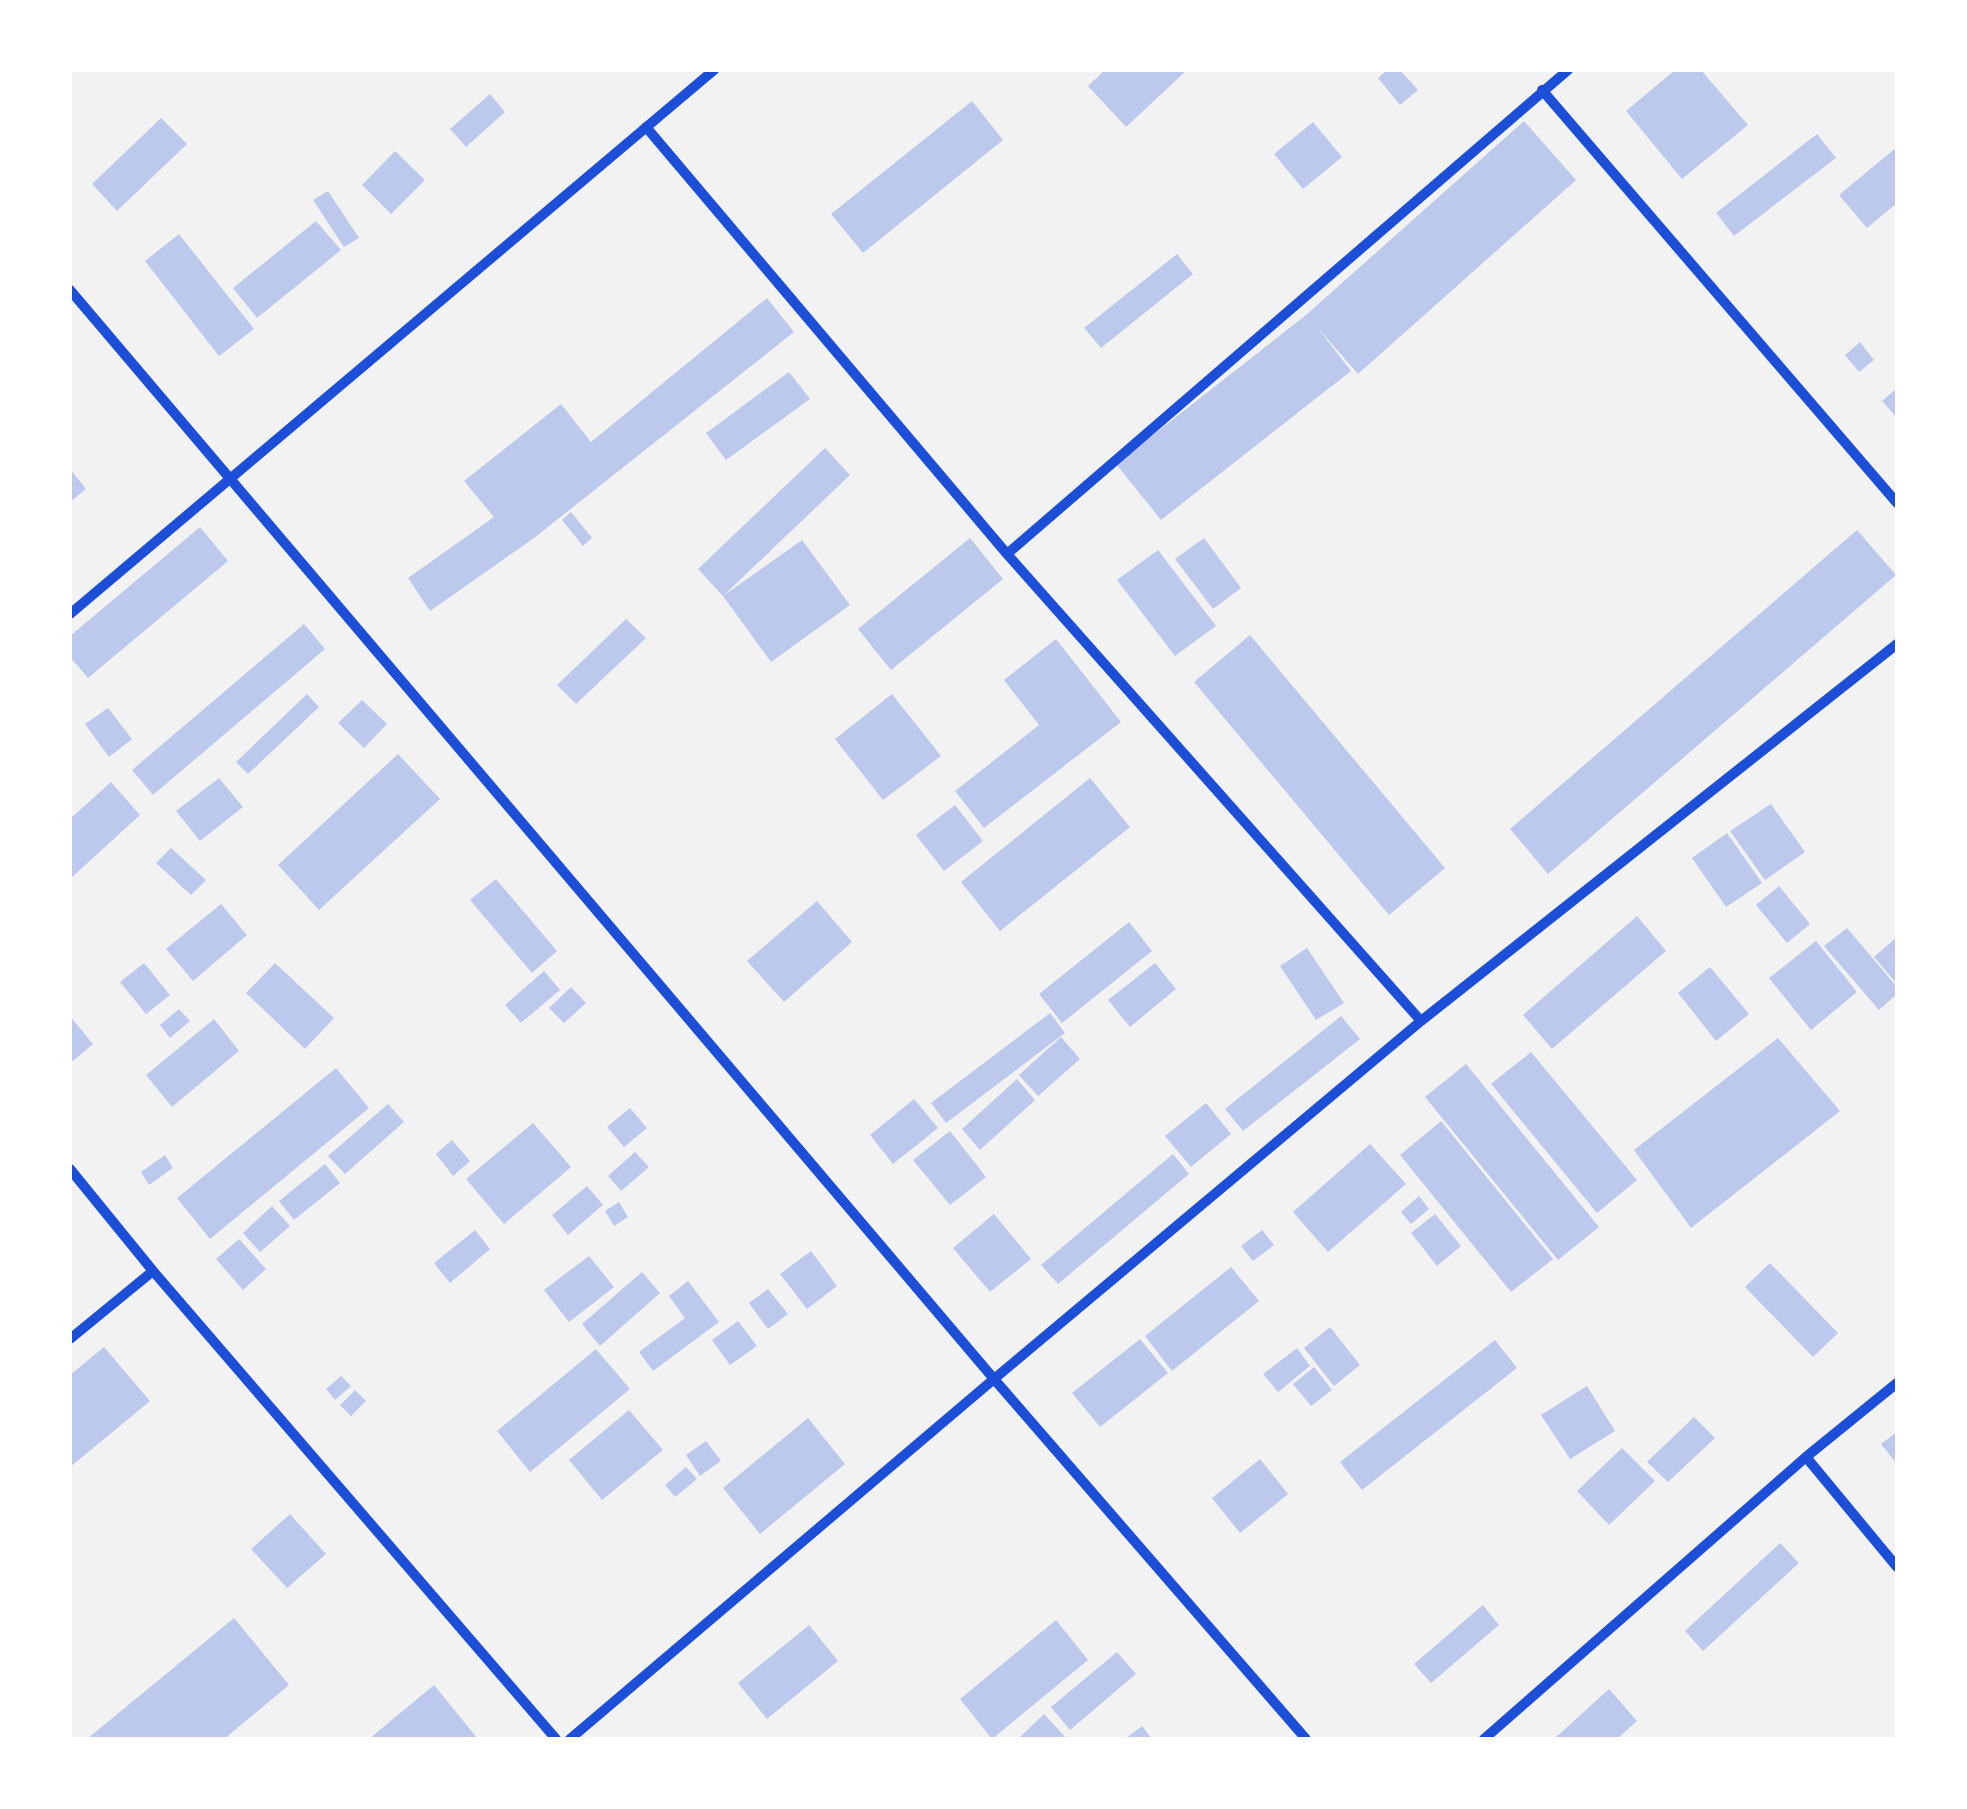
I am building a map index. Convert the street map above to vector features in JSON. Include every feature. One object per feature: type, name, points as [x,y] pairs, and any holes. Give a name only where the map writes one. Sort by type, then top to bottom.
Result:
[{"type":"street","points":[[70,614],[714,70]]},
{"type":"street","points":[[1007,554],[1568,70]]},
{"type":"street","points":[[1542,90],[1897,504]]},
{"type":"street","points":[[646,127],[1007,554],[1421,1020]]},
{"type":"street","points":[[70,290],[994,1379],[1306,1739]]},
{"type":"street","points":[[570,1739],[1421,1020],[1897,644]]},
{"type":"street","points":[[70,1170],[556,1739]]},
{"type":"street","points":[[70,1338],[153,1271]]},
{"type":"street","points":[[1484,1739],[1897,1382]]},
{"type":"street","points":[[1806,1457],[1897,1567]]},
{"type":"building","points":[[1105,70],[1187,70],[1126,127],[1088,86]]},
{"type":"building","points":[[1387,70],[1400,70],[1418,90],[1400,105],[1378,78]]},
{"type":"building","points":[[1675,70],[1701,70],[1748,125],[1682,179],[1626,111]]},
{"type":"building","points":[[490,94],[505,112],[466,147],[450,129]]},
{"type":"building","points":[[972,101],[1003,140],[863,253],[831,214]]},
{"type":"building","points":[[161,118],[187,144],[117,211],[92,184]]},
{"type":"building","points":[[1524,121],[1576,180],[1358,374],[1317,327],[1351,371],[1161,520],[1116,464],[1306,315]]},
{"type":"building","points":[[1313,122],[1342,157],[1303,189],[1274,154]]},
{"type":"building","points":[[1817,134],[1836,158],[1734,236],[1716,213]]},
{"type":"building","points":[[1897,147],[1897,203],[1867,228],[1839,195]]},
{"type":"building","points":[[395,151],[425,180],[391,214],[362,185]]},
{"type":"building","points":[[328,191],[359,238],[344,247],[313,200]]},
{"type":"building","points":[[316,221],[341,250],[257,318],[233,288]]},
{"type":"building","points":[[179,234],[254,329],[219,356],[145,261]]},
{"type":"building","points":[[1177,254],[1193,274],[1101,348],[1084,328]]},
{"type":"building","points":[[767,298],[794,332],[534,538],[430,611],[408,578],[494,517],[464,481],[561,404],[591,442]]},
{"type":"building","points":[[1860,342],[1874,360],[1859,372],[1845,355]]},
{"type":"building","points":[[789,372],[810,399],[726,460],[706,433]]},
{"type":"building","points":[[1897,388],[1897,418],[1882,401]]},
{"type":"building","points":[[825,448],[850,475],[723,596],[698,569]]},
{"type":"building","points":[[70,469],[86,489],[70,502]]},
{"type":"building","points":[[571,512],[592,538],[583,546],[562,520]]},
{"type":"building","points":[[200,527],[228,561],[88,678],[70,657],[70,636]]},
{"type":"building","points":[[1857,530],[1896,575],[1548,874],[1510,829]]},
{"type":"building","points":[[970,538],[1003,579],[891,670],[858,629]]},
{"type":"building","points":[[1204,538],[1241,588],[1213,609],[1175,559]]},
{"type":"building","points":[[802,540],[850,605],[771,662],[723,596]]},
{"type":"building","points":[[1158,550],[1216,626],[1175,656],[1117,580]]},
{"type":"building","points":[[626,619],[646,638],[576,704],[557,685]]},
{"type":"building","points":[[304,624],[325,649],[153,795],[132,770]]},
{"type":"building","points":[[1250,635],[1445,868],[1389,915],[1194,682]]},
{"type":"building","points":[[1056,639],[1121,722],[984,828],[955,791],[1039,725],[1004,680]]},
{"type":"building","points":[[307,694],[319,707],[248,774],[236,762]]},
{"type":"building","points":[[892,694],[941,756],[883,800],[835,739]]},
{"type":"building","points":[[362,700],[387,724],[364,748],[338,723]]},
{"type":"building","points":[[108,708],[132,739],[109,757],[85,724]]},
{"type":"building","points":[[398,754],[440,799],[319,910],[278,865]]},
{"type":"building","points":[[219,778],[243,807],[200,841],[176,811]]},
{"type":"building","points":[[1090,778],[1130,827],[1000,931],[961,882]]},
{"type":"building","points":[[111,782],[140,815],[70,879],[70,819]]},
{"type":"building","points":[[1771,804],[1805,852],[1765,880],[1730,831]]},
{"type":"building","points":[[955,805],[983,841],[944,871],[916,835]]},
{"type":"building","points":[[1727,833],[1762,883],[1726,907],[1692,858]]},
{"type":"building","points":[[171,848],[206,880],[191,895],[156,863]]},
{"type":"building","points":[[496,879],[557,951],[532,973],[470,900]]},
{"type":"building","points":[[1779,886],[1810,924],[1787,943],[1756,905]]},
{"type":"building","points":[[817,901],[852,942],[784,1002],[747,961]]},
{"type":"building","points":[[221,904],[247,935],[193,981],[166,949]]},
{"type":"building","points":[[1637,916],[1666,951],[1552,1049],[1523,1015]]},
{"type":"building","points":[[1129,922],[1152,951],[1062,1023],[1039,994]]},
{"type":"building","points":[[1847,928],[1897,987],[1897,994],[1879,1010],[1824,946]]},
{"type":"building","points":[[1897,937],[1897,984],[1874,957]]},
{"type":"building","points":[[1816,941],[1857,992],[1811,1030],[1769,978]]},
{"type":"building","points":[[1307,948],[1344,1003],[1316,1020],[1280,966]]},
{"type":"building","points":[[144,963],[170,995],[146,1014],[120,982]]},
{"type":"building","points":[[275,963],[334,1018],[305,1049],[246,993]]},
{"type":"building","points":[[1155,963],[1176,989],[1130,1027],[1108,1000]]},
{"type":"building","points":[[1710,967],[1749,1014],[1716,1041],[1678,993]]},
{"type":"building","points":[[544,971],[560,990],[521,1023],[505,1005]]},
{"type":"building","points":[[571,987],[586,1003],[564,1023],[549,1008]]},
{"type":"building","points":[[179,1009],[190,1021],[170,1038],[160,1025]]},
{"type":"building","points":[[1050,1013],[1065,1033],[946,1123],[931,1103]]},
{"type":"building","points":[[70,1016],[93,1044],[73,1061],[70,1057]]},
{"type":"building","points":[[1341,1016],[1360,1039],[1243,1131],[1225,1109]]},
{"type":"building","points":[[214,1019],[239,1051],[172,1107],[146,1075]]},
{"type":"building","points":[[1061,1037],[1080,1059],[1038,1096],[1019,1075]]},
{"type":"building","points":[[1778,1038],[1840,1111],[1691,1228],[1634,1150]]},
{"type":"building","points":[[1531,1052],[1637,1180],[1597,1213],[1491,1084]]},
{"type":"building","points":[[1466,1064],[1599,1227],[1558,1260],[1425,1097]]},
{"type":"building","points":[[336,1068],[369,1108],[210,1239],[177,1198]]},
{"type":"building","points":[[1017,1079],[1035,1100],[980,1150],[962,1129]]},
{"type":"building","points":[[914,1099],[938,1128],[893,1164],[870,1135]]},
{"type":"building","points":[[1206,1103],[1231,1134],[1191,1167],[1165,1136]]},
{"type":"building","points":[[388,1104],[404,1122],[345,1174],[328,1156]]},
{"type":"building","points":[[630,1108],[647,1128],[624,1147],[607,1127]]},
{"type":"building","points":[[1441,1121],[1553,1259],[1511,1292],[1400,1155]]},
{"type":"building","points":[[533,1123],[571,1167],[504,1224],[466,1179]]},
{"type":"building","points":[[950,1131],[986,1177],[950,1205],[913,1160]]},
{"type":"building","points":[[452,1140],[470,1161],[453,1176],[436,1154]]},
{"type":"building","points":[[1370,1144],[1406,1184],[1328,1252],[1293,1212]]},
{"type":"building","points":[[635,1152],[649,1167],[621,1191],[608,1176]]},
{"type":"building","points":[[1173,1154],[1189,1174],[1058,1284],[1041,1265]]},
{"type":"building","points":[[165,1155],[173,1168],[149,1185],[141,1172]]},
{"type":"building","points":[[325,1164],[340,1183],[294,1220],[279,1201]]},
{"type":"building","points":[[587,1186],[603,1205],[568,1235],[552,1215]]},
{"type":"building","points":[[1419,1196],[1429,1209],[1411,1224],[1401,1212]]},
{"type":"building","points":[[619,1202],[628,1217],[614,1226],[605,1211]]},
{"type":"building","points":[[272,1206],[290,1226],[260,1252],[243,1233]]},
{"type":"building","points":[[994,1214],[1031,1259],[990,1292],[953,1248]]},
{"type":"building","points":[[1435,1214],[1461,1246],[1437,1266],[1411,1233]]},
{"type":"building","points":[[475,1230],[490,1249],[450,1283],[434,1263]]},
{"type":"building","points":[[1262,1230],[1274,1245],[1253,1261],[1241,1246]]},
{"type":"building","points":[[239,1239],[266,1269],[243,1290],[216,1259]]},
{"type":"building","points":[[811,1251],[837,1286],[807,1309],[780,1274]]},
{"type":"building","points":[[589,1256],[614,1287],[569,1322],[544,1290]]},
{"type":"building","points":[[1770,1263],[1838,1333],[1813,1357],[1745,1287]]},
{"type":"building","points":[[1231,1267],[1259,1301],[1172,1371],[1145,1336]]},
{"type":"building","points":[[642,1272],[660,1293],[600,1346],[582,1324]]},
{"type":"building","points":[[688,1281],[719,1322],[653,1371],[639,1352],[685,1318],[669,1296]]},
{"type":"building","points":[[768,1289],[788,1314],[768,1329],[749,1303]]},
{"type":"building","points":[[738,1321],[757,1346],[730,1365],[712,1340]]},
{"type":"building","points":[[1330,1327],[1360,1365],[1334,1386],[1304,1348]]},
{"type":"building","points":[[1140,1339],[1168,1373],[1100,1427],[1072,1393]]},
{"type":"building","points":[[1495,1340],[1517,1368],[1362,1490],[1340,1462]]},
{"type":"building","points":[[104,1347],[150,1401],[70,1467],[70,1375]]},
{"type":"building","points":[[1297,1348],[1310,1366],[1278,1392],[1263,1374]]},
{"type":"building","points":[[596,1349],[630,1389],[530,1472],[497,1431]]},
{"type":"building","points":[[1314,1367],[1332,1390],[1311,1406],[1293,1384]]},
{"type":"building","points":[[341,1376],[351,1386],[335,1400],[326,1389]]},
{"type":"building","points":[[1587,1386],[1615,1431],[1570,1459],[1541,1415]]},
{"type":"building","points":[[355,1390],[366,1401],[351,1416],[340,1405]]},
{"type":"building","points":[[629,1410],[663,1450],[602,1500],[569,1460]]},
{"type":"building","points":[[1694,1417],[1715,1438],[1668,1482],[1647,1462]]},
{"type":"building","points":[[808,1418],[845,1464],[760,1534],[723,1488]]},
{"type":"building","points":[[1897,1432],[1897,1464],[1881,1444]]},
{"type":"building","points":[[706,1441],[721,1461],[700,1476],[686,1455]]},
{"type":"building","points":[[1622,1448],[1655,1481],[1609,1525],[1577,1491]]},
{"type":"building","points":[[1260,1459],[1288,1494],[1240,1533],[1212,1498]]},
{"type":"building","points":[[686,1467],[697,1479],[675,1497],[665,1485]]},
{"type":"building","points":[[290,1514],[326,1554],[287,1588],[251,1549]]},
{"type":"building","points":[[1780,1543],[1799,1563],[1703,1651],[1685,1631]]},
{"type":"building","points":[[1483,1605],[1499,1625],[1431,1683],[1414,1664]]},
{"type":"building","points":[[234,1618],[289,1685],[224,1739],[87,1739]]},
{"type":"building","points":[[1056,1620],[1088,1660],[992,1739],[960,1699]]},
{"type":"building","points":[[809,1625],[838,1661],[767,1719],[738,1683]]},
{"type":"building","points":[[1117,1652],[1136,1674],[1070,1730],[1051,1707]]},
{"type":"building","points":[[434,1685],[478,1739],[369,1739]]},
{"type":"building","points":[[1609,1689],[1637,1721],[1617,1739],[1554,1739]]},
{"type":"building","points":[[1044,1714],[1067,1739],[1018,1739]]},
{"type":"building","points":[[1142,1726],[1152,1739],[1125,1739]]}]
